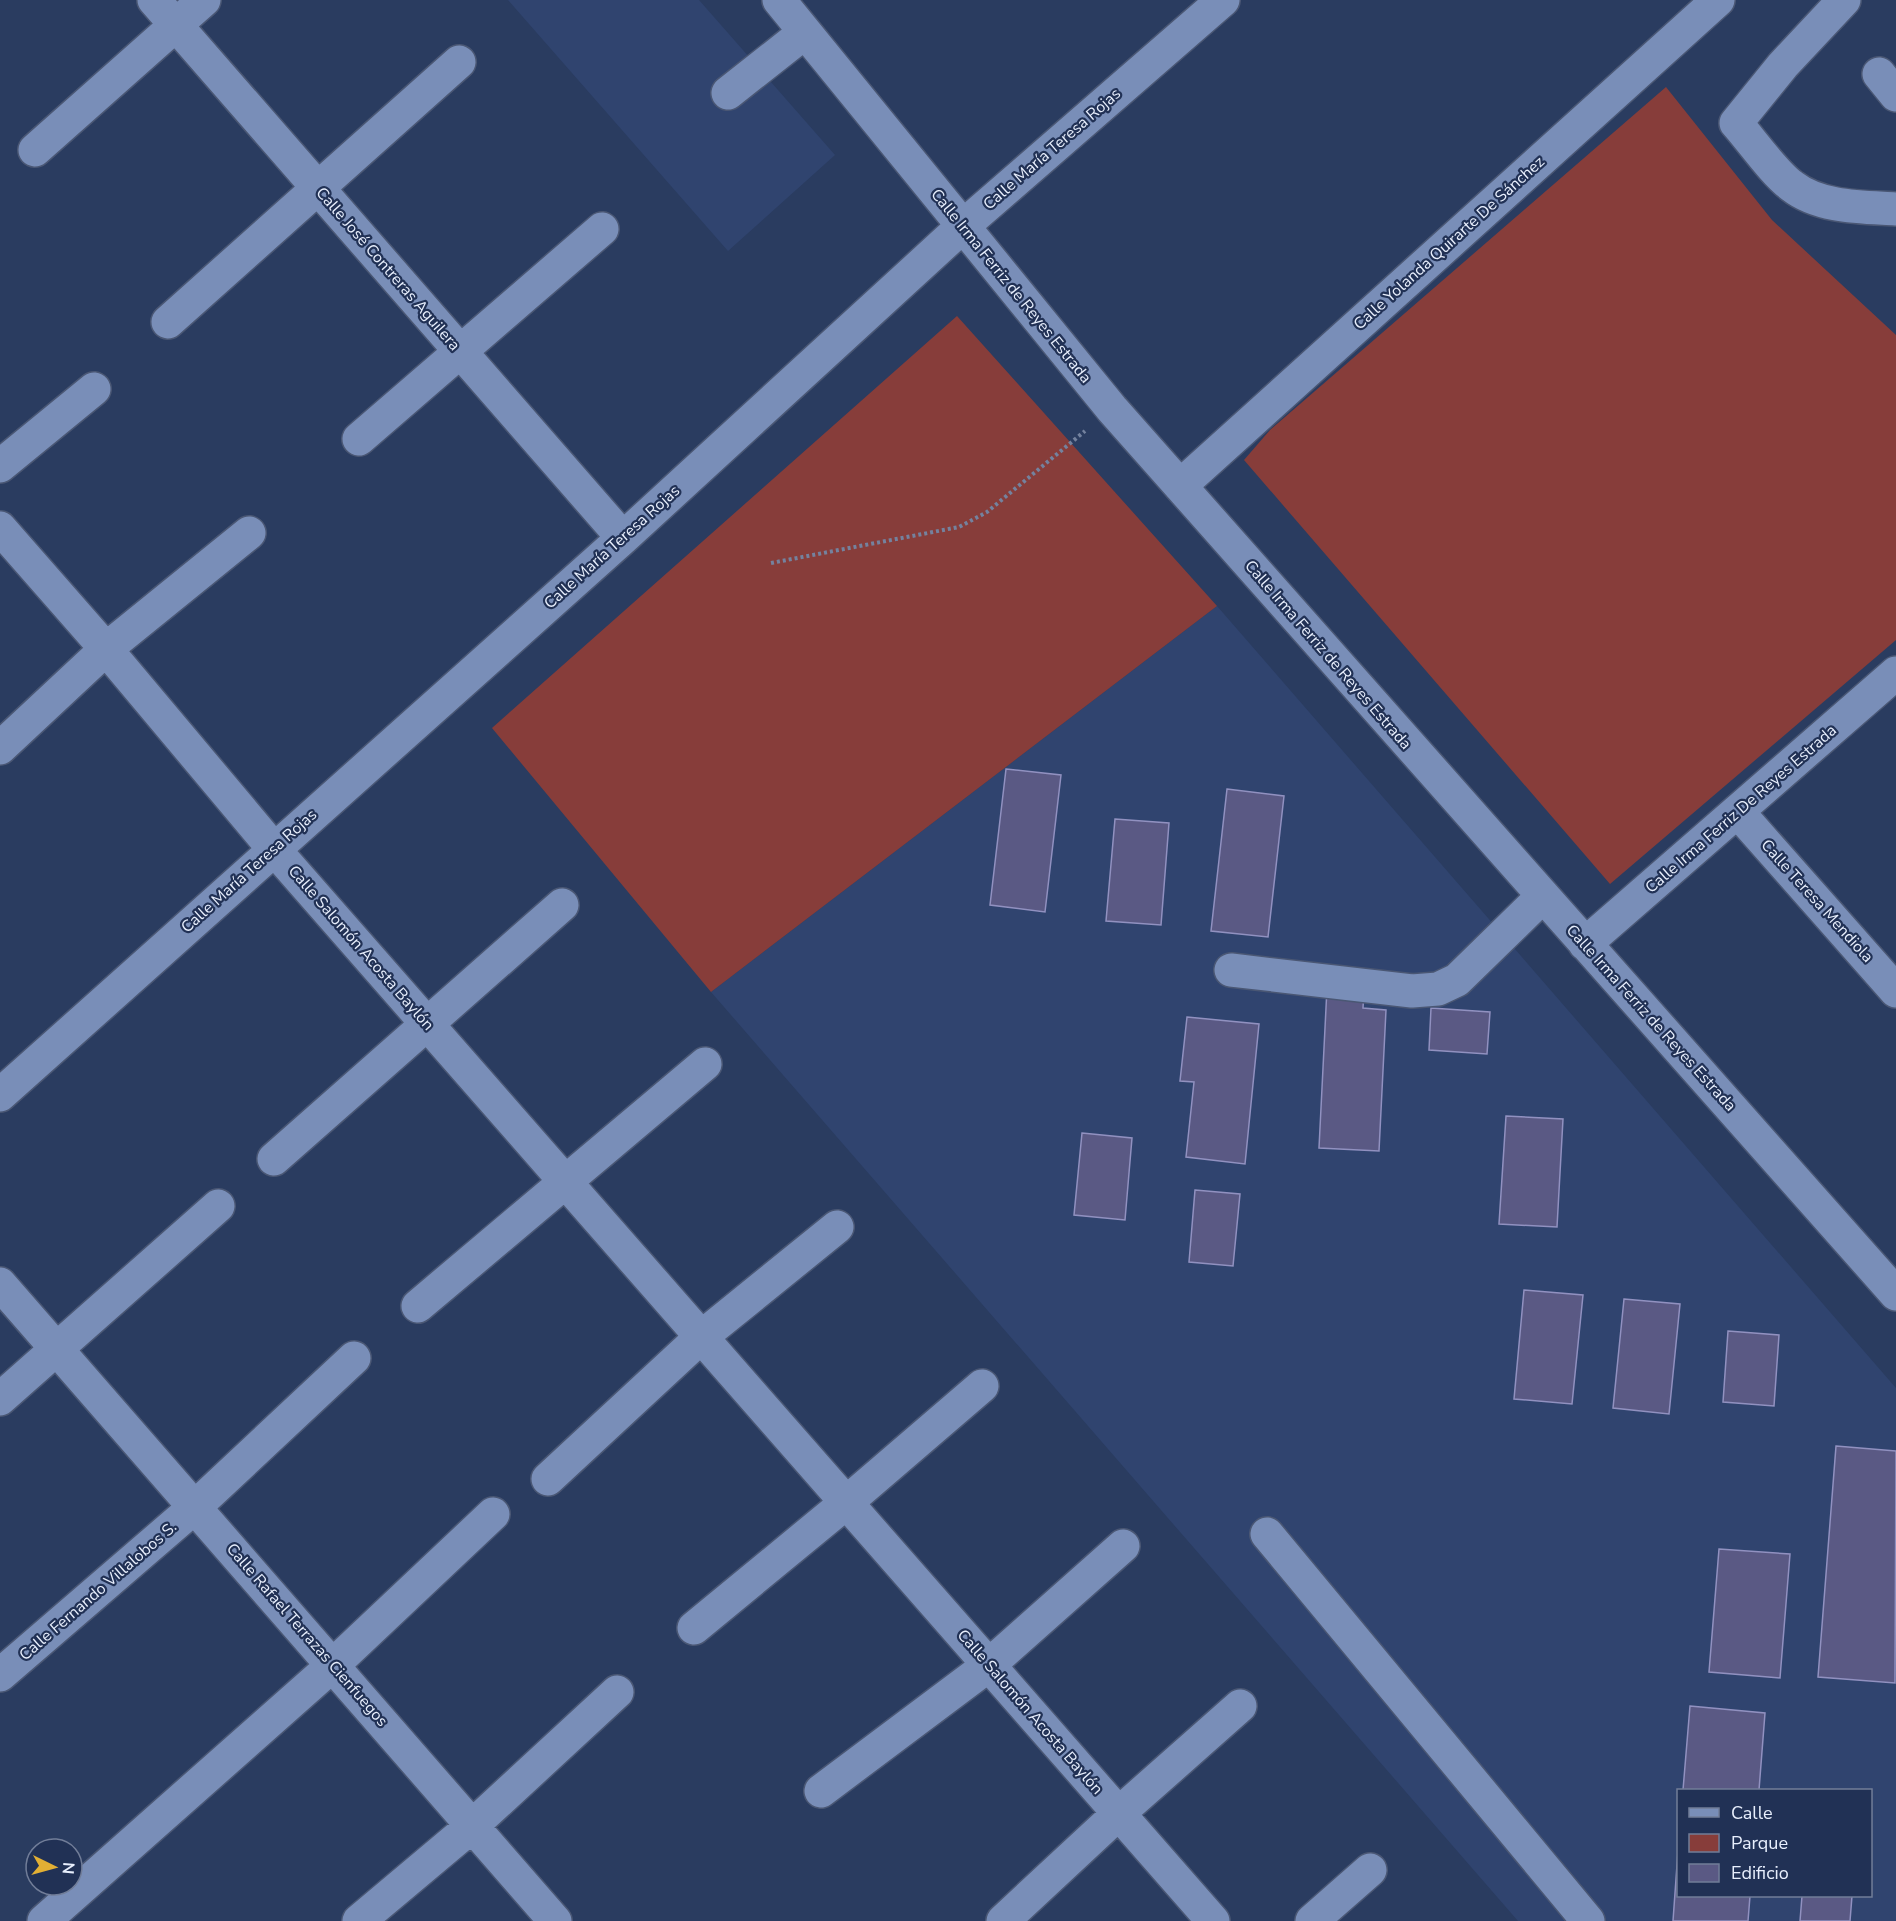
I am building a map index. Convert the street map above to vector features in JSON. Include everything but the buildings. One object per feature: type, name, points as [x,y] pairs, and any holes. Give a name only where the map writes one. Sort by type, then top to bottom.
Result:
[{"type":"street","name":"Calle José Contreras Aguilera","points":[[154,0],[623,538]]},
{"type":"street","points":[[35,150],[204,0]]},
{"type":"street","name":"Calle Irma Ferriz de Reyes Estrada","points":[[779,0],[1112,409],[1896,1294]]},
{"type":"street","name":"Calle María Teresa Rojas","points":[[0,1095],[623,538],[962,227],[1223,0]]},
{"type":"street","name":"Calle Yolanda Quirarte De Sánchez","points":[[1180,486],[1718,0]]},
{"type":"street","points":[[1845,0],[1783,65],[1736,123],[1792,187],[1823,200],[1851,207],[1896,209]]},
{"type":"street","points":[[728,93],[804,33]]},
{"type":"street","points":[[168,322],[459,62]]},
{"type":"street","points":[[359,439],[602,229]]},
{"type":"street","points":[[0,466],[94,389]]},
{"type":"street","name":"Calle Salomón Acosta Baylón","points":[[0,528],[106,649],[273,849],[1213,1921]]},
{"type":"street","points":[[0,748],[106,649],[249,533]]},
{"type":"street","name":"Calle Irma Ferriz De Reyes Estrada","points":[[1585,944],[1896,673]]},
{"type":"street","name":"Calle Teresa Mendiola","points":[[1737,812],[1896,991]]},
{"type":"street","points":[[1231,970],[1412,991],[1438,989],[1457,980],[1542,897]]},
{"type":"street","points":[[273,1159],[562,905]]},
{"type":"street","points":[[418,1306],[705,1064]]},
{"type":"street","points":[[0,1399],[218,1206]]},
{"type":"street","points":[[548,1479],[700,1338],[837,1227]]},
{"type":"street","name":"Calle Rafael Terrazas Cienfuegos","points":[[0,1284],[196,1506],[555,1921]]},
{"type":"street","name":"Calle Fernando Villalobos S.","points":[[0,1675],[196,1506],[354,1358]]},
{"type":"street","points":[[694,1628],[847,1502],[982,1386]]},
{"type":"street","points":[[44,1921],[333,1665],[493,1514]]},
{"type":"street","points":[[1267,1534],[1588,1921]]},
{"type":"street","points":[[821,1791],[989,1665],[1123,1546]]},
{"type":"street","points":[[358,1921],[472,1826],[617,1692]]},
{"type":"street","points":[[1003,1921],[1118,1814],[1240,1706]]},
{"type":"street","points":[[1312,1921],[1370,1870]]},
{"type":"path","points":[[771,563],[959,527],[987,512],[1112,409]]},
{"type":"shaded area","points":[[508,0],[699,0],[835,155],[728,251]]},
{"type":"shaded area","points":[[1217,606],[1896,1388],[1896,1921],[1518,1921],[711,992]]},
{"type":"green space","points":[[1666,87],[1772,220],[1896,335],[1896,640],[1610,884],[1244,460],[1270,430]]},
{"type":"green space","points":[[957,316],[1217,606],[711,992],[492,728]]}]
